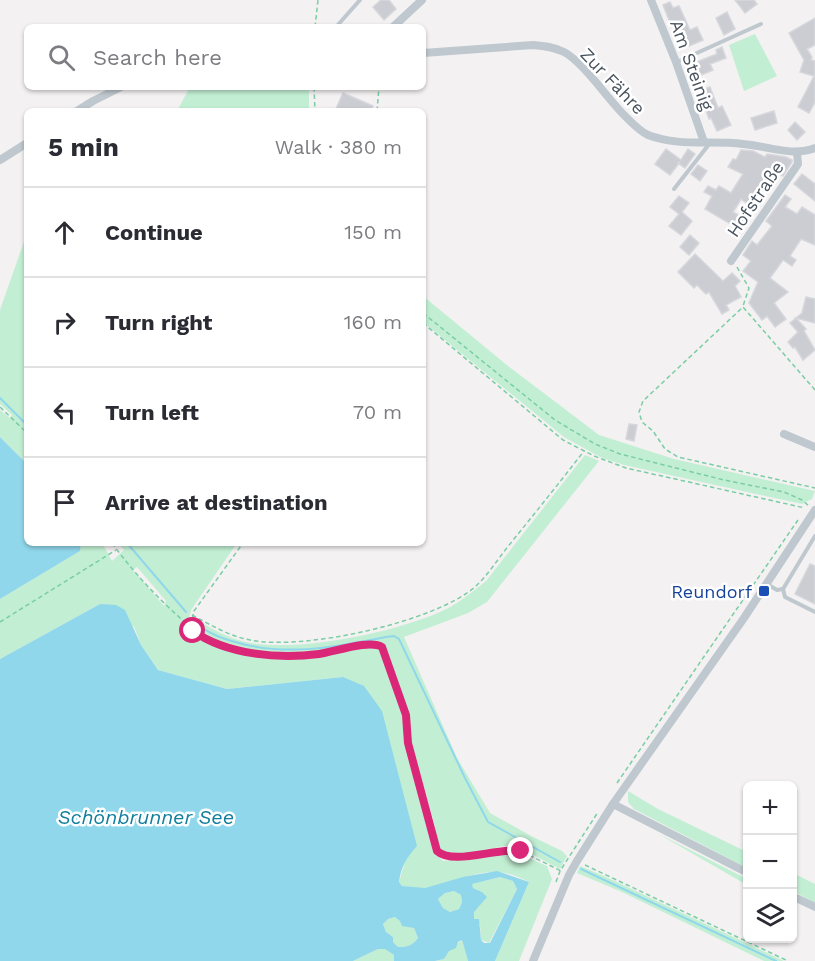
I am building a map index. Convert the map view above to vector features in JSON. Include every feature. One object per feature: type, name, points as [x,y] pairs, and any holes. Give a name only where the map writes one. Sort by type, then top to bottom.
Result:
[{"type":"street","points":[[396,24],[422,0]]},
{"type":"street","name":"Am Steinig","points":[[651,0],[707,142]]},
{"type":"street","name":"Zur Fähre","points":[[426,53],[533,45],[549,47],[575,60],[620,111],[646,134],[685,144],[707,142],[741,144],[797,153],[815,148]]},
{"type":"street","points":[[82,108],[115,90]]},
{"type":"street","points":[[0,160],[24,145]]},
{"type":"street","name":"Hofstraße","points":[[731,261],[798,164],[797,153]]},
{"type":"street","points":[[784,434],[815,447]]},
{"type":"street","points":[[533,961],[569,875],[613,804],[744,618],[813,508]]},
{"type":"street","points":[[613,804],[743,871]]},
{"type":"street","points":[[797,898],[815,907]]},
{"type":"lane","points":[[339,24],[360,0]]},
{"type":"lane","points":[[676,62],[761,24]]},
{"type":"lane","points":[[674,189],[707,142]]},
{"type":"lane","points":[[815,536],[783,589],[785,597],[815,612]]},
{"type":"lane","points":[[766,584],[777,590],[783,589]]},
{"type":"path","points":[[315,24],[318,0]]},
{"type":"path","points":[[314,90],[315,108]]},
{"type":"path","points":[[377,108],[379,90]]},
{"type":"path","points":[[731,261],[749,288],[743,307],[643,401],[639,412],[642,422],[653,431],[665,450],[678,457],[815,488]]},
{"type":"path","points":[[743,307],[815,390]]},
{"type":"path","points":[[426,315],[555,420],[595,444],[620,454],[724,480],[784,492],[813,508]]},
{"type":"path","points":[[426,326],[563,440],[584,451],[626,468],[806,508]]},
{"type":"path","points":[[0,407],[24,430]]},
{"type":"path","points":[[192,615],[221,631],[251,640],[294,642],[327,639],[393,624],[435,611],[476,586],[584,451]]},
{"type":"path","points":[[616,784],[799,518]]},
{"type":"path","points":[[114,546],[160,599],[198,634],[224,646],[256,653],[297,656],[374,644],[382,647],[406,715],[408,743],[437,851],[443,856],[456,857],[501,850],[521,851],[560,871],[599,810]]},
{"type":"path","points":[[191,627],[192,615],[241,546]]},
{"type":"path","points":[[0,622],[117,549]]},
{"type":"path","points":[[578,861],[788,961]]},
{"type":"green space","points":[[755,34],[777,76],[744,91],[729,45]]},
{"type":"green space","points":[[188,90],[309,90],[309,108],[179,108]]},
{"type":"green space","points":[[24,242],[24,461],[0,437],[0,410],[10,418],[12,415],[0,404],[0,310]]},
{"type":"green space","points":[[426,298],[508,366],[599,435],[674,459],[815,491],[812,499],[802,504],[624,465],[600,457],[564,437],[426,324]]},
{"type":"green space","points":[[585,455],[599,461],[487,602],[468,613],[404,637],[457,758],[490,813],[562,851],[567,856],[560,869],[520,848],[504,846],[457,856],[439,852],[435,826],[410,737],[407,713],[388,652],[380,643],[354,644],[293,654],[263,652],[214,640],[194,625],[195,619],[226,635],[246,642],[291,645],[371,634],[440,612],[486,581]]},
{"type":"green space","points":[[81,546],[104,546],[112,561],[124,550],[121,546],[235,546],[191,610],[187,628],[219,647],[258,656],[300,658],[368,646],[381,649],[403,716],[405,737],[434,852],[443,861],[515,852],[547,866],[552,879],[519,961],[495,961],[529,882],[514,875],[488,872],[425,888],[402,886],[399,882],[406,858],[343,677],[227,689],[158,670],[141,645],[134,627],[100,604],[0,659],[0,599],[80,551]],"holes":[[[137,567],[166,601],[164,606],[133,570]]]},
{"type":"green space","points":[[628,791],[658,809],[743,850],[743,866],[634,809],[628,802]]},
{"type":"green space","points":[[657,833],[743,877],[743,883]]},
{"type":"green space","points":[[580,866],[604,876],[784,961],[764,961],[622,892],[577,873]]},
{"type":"green space","points":[[797,875],[815,884],[815,903],[797,893]]},
{"type":"green space","points":[[500,877],[513,881],[517,889],[489,943],[481,940],[480,924],[474,919],[474,912],[482,892],[473,888],[471,884]]},
{"type":"green space","points":[[454,891],[461,895],[462,902],[459,909],[450,912],[443,908],[438,899],[445,893]]},
{"type":"green space","points":[[395,917],[414,928],[418,938],[407,946],[398,947],[393,942],[393,937],[386,932],[383,924],[387,919]]},
{"type":"green space","points":[[462,940],[468,961],[435,961],[444,959],[449,950]]},
{"type":"green space","points":[[378,949],[385,949],[394,955],[394,961],[353,961]]},
{"type":"water","points":[[0,437],[24,461],[24,546],[81,546],[80,551],[0,599]]},
{"type":"water","name":"Schönbrunner See","points":[[100,604],[116,605],[125,610],[141,645],[158,670],[227,689],[343,677],[364,686],[382,711],[417,846],[403,866],[399,882],[402,886],[425,888],[463,877],[497,871],[529,882],[495,961],[468,961],[462,940],[458,942],[456,948],[449,951],[444,959],[435,961],[394,961],[394,955],[385,949],[378,949],[353,961],[0,961],[0,659]],"holes":[[[500,877],[513,881],[517,889],[490,943],[484,943],[481,940],[479,919],[474,919],[474,912],[487,897],[473,888],[472,884]],[[454,891],[461,895],[462,902],[459,909],[450,912],[443,908],[438,899],[445,893]],[[395,917],[402,926],[414,928],[418,938],[409,946],[398,947],[393,942],[393,937],[386,932],[383,924]]]},
{"type":"building","points":[[381,0],[389,0],[396,9],[384,20],[373,7]]},
{"type":"building","points":[[735,0],[754,0],[757,4],[745,13]]},
{"type":"building","points":[[670,2],[673,8],[679,6],[690,30],[697,27],[703,40],[689,46],[678,22],[671,25],[663,5]]},
{"type":"building","points":[[727,12],[735,29],[724,35],[716,18]]},
{"type":"building","points":[[815,18],[815,45],[807,49],[812,57],[811,60],[815,61],[815,102],[809,113],[798,107],[814,76],[800,72],[804,60],[789,33]]},
{"type":"building","points":[[722,47],[726,58],[710,64],[713,70],[694,78],[689,65],[717,54],[716,50]]},
{"type":"building","points":[[710,87],[718,108],[722,106],[731,125],[717,131],[711,118],[709,119],[699,91]]},
{"type":"building","points":[[343,93],[373,106],[372,108],[336,108]]},
{"type":"building","points":[[774,111],[777,123],[755,130],[751,118]]},
{"type":"building","points":[[795,122],[805,132],[797,140],[788,130]]},
{"type":"building","points":[[666,149],[681,160],[688,149],[695,154],[685,168],[679,164],[670,175],[655,164]]},
{"type":"building","points":[[741,150],[753,151],[765,157],[767,154],[786,157],[792,162],[783,176],[770,169],[755,196],[759,198],[752,207],[741,199],[733,212],[745,219],[739,229],[705,209],[712,196],[704,192],[708,186],[716,190],[719,186],[731,193],[743,174],[728,167],[733,159],[736,160]]},
{"type":"building","points":[[698,165],[707,171],[700,181],[691,174]]},
{"type":"building","points":[[802,174],[815,184],[815,201],[794,184]]},
{"type":"building","points":[[785,195],[791,199],[785,207],[797,214],[802,207],[815,215],[815,245],[801,239],[790,256],[796,260],[792,266],[783,260],[770,278],[788,292],[774,303],[786,319],[775,327],[767,316],[762,320],[749,303],[758,282],[743,271],[751,261],[743,255],[752,241],[757,245],[772,226],[766,221]]},
{"type":"building","points":[[679,196],[689,203],[682,212],[692,221],[681,235],[669,226],[679,214],[670,207]]},
{"type":"building","points":[[690,235],[699,243],[689,255],[680,247]]},
{"type":"building","points":[[695,254],[723,281],[732,273],[740,281],[735,286],[741,297],[726,305],[729,310],[722,314],[709,292],[706,294],[697,285],[694,288],[678,272]]},
{"type":"building","points":[[806,297],[815,299],[815,323],[796,318],[802,313]]},
{"type":"building","points":[[796,318],[806,329],[804,331],[815,350],[803,360],[795,347],[793,348],[788,342],[798,332],[790,323]]},
{"type":"building","points":[[629,424],[637,425],[634,441],[626,439]]},
{"type":"building","points":[[810,564],[815,566],[815,604],[795,594]]},
{"type":"waterway","points":[[0,398],[24,422]]},
{"type":"waterway","points":[[130,546],[186,612]]},
{"type":"waterway","points":[[194,621],[224,639],[254,647],[273,649],[330,647],[394,636],[399,639],[488,822],[560,862]]},
{"type":"waterway","points":[[581,869],[776,961]]},
{"type":"place","name":"Reundorf","points":[[764,591]]},
{"type":"route","points":[[193,631],[224,646],[256,653],[297,656],[374,644],[382,647],[386,652],[406,715],[408,743],[437,851],[443,856],[456,857],[501,850],[521,851]]}]
